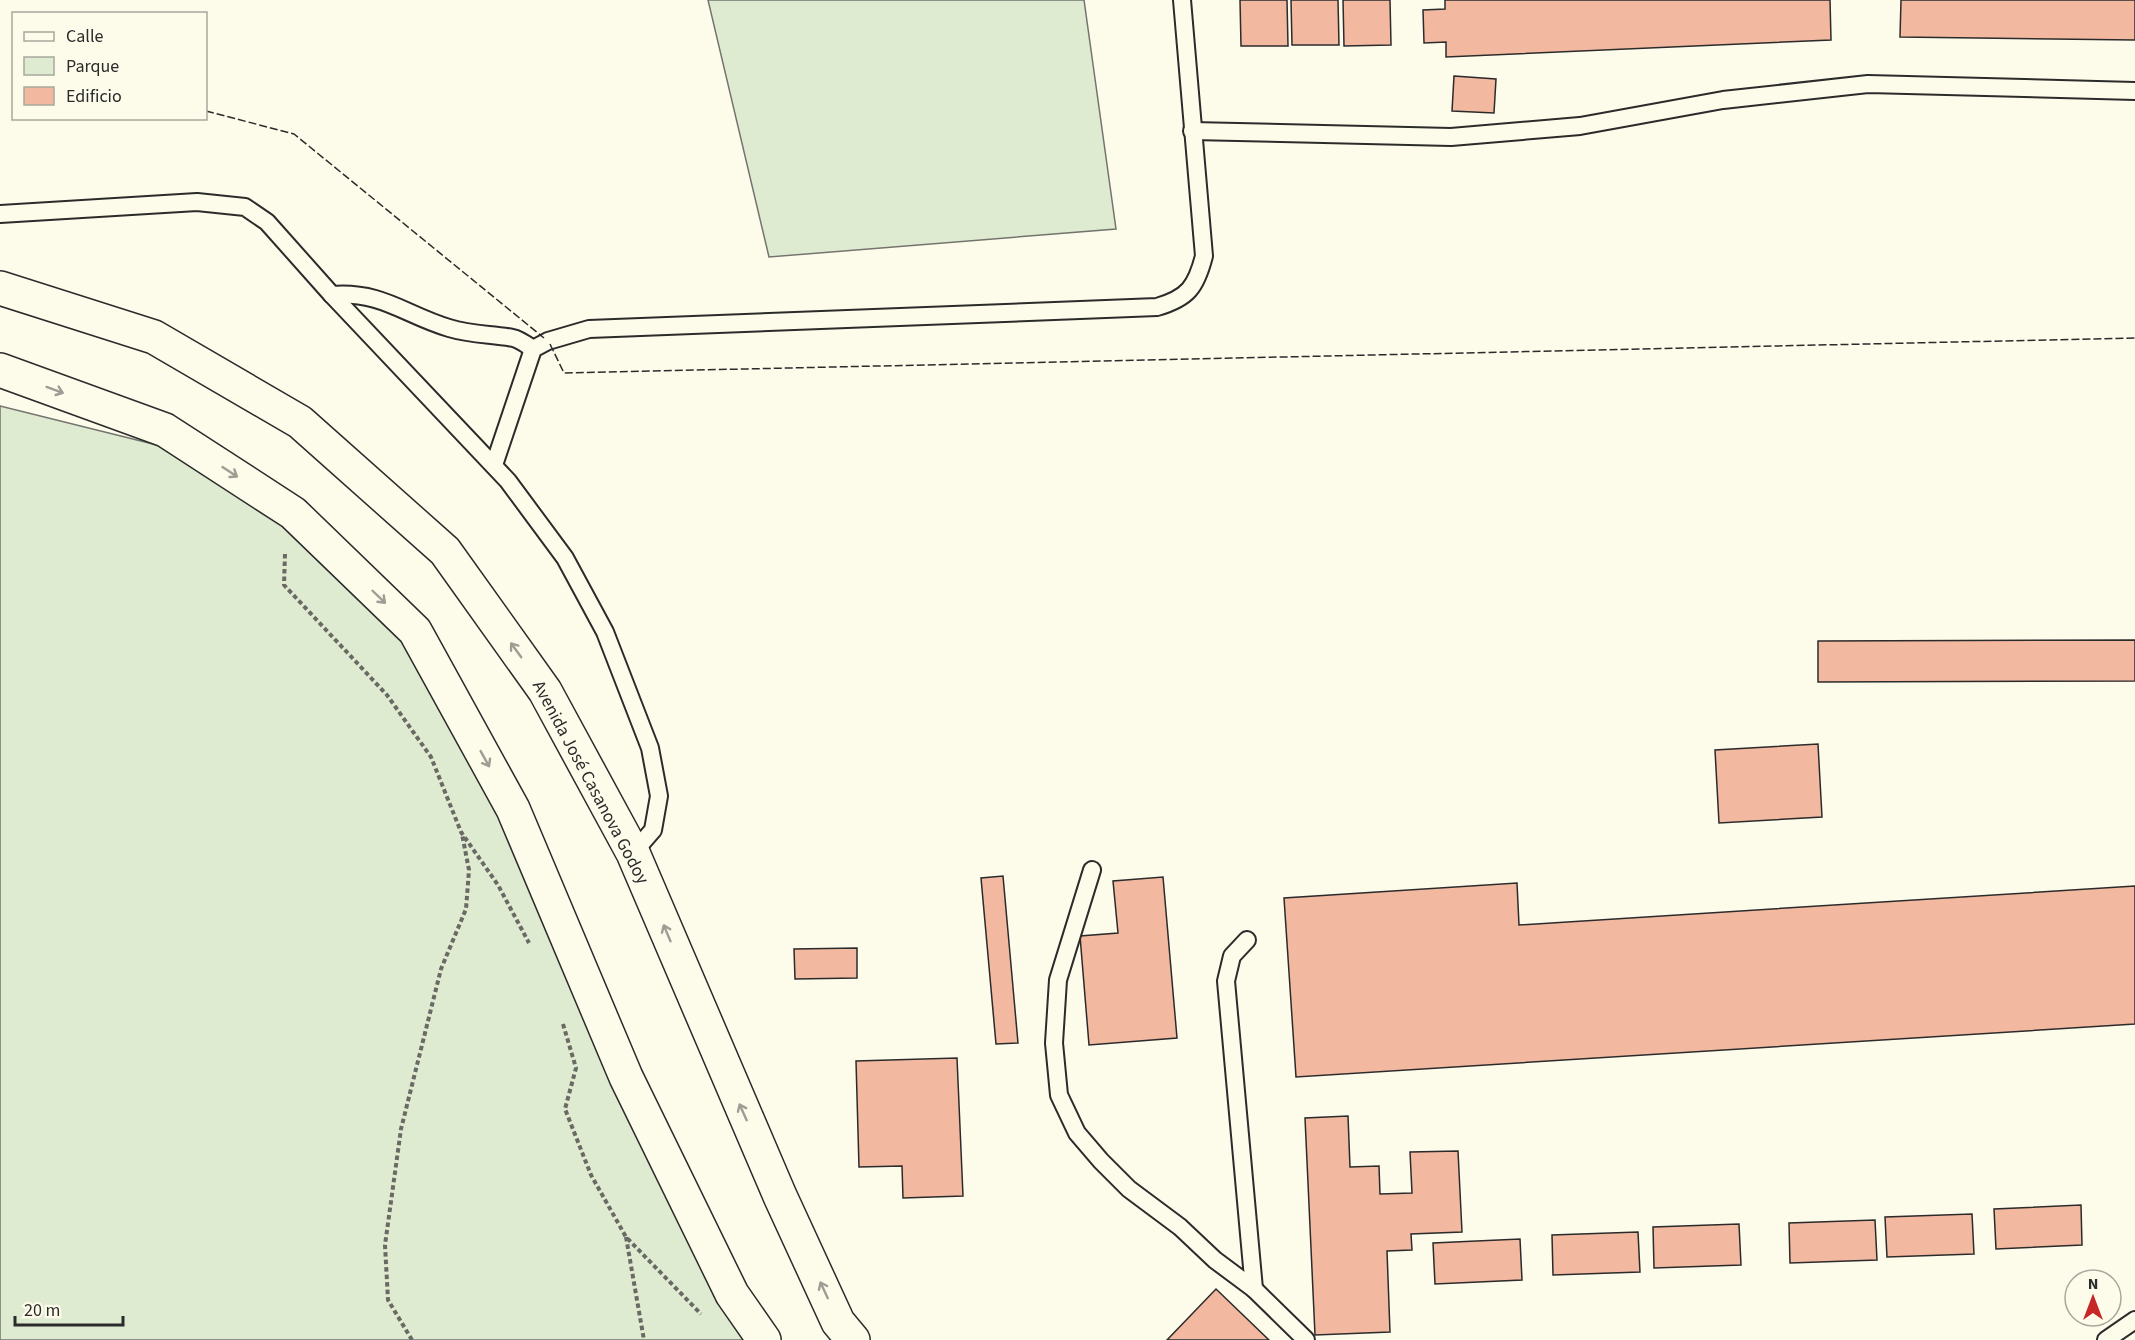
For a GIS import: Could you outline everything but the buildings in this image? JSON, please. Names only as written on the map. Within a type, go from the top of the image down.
[{"type":"street","name":"Avenida José Casanova Godoy","points":[[0,288],[154,337],[300,422],[446,551],[545,691],[633,853],[780,1196],[838,1322],[853,1340]]},
{"type":"street","points":[[0,370],[165,430],[293,513],[415,632],[513,809],[626,1077],[732,1294],[764,1340]]},
{"type":"lane","points":[[494,465],[533,349],[548,341],[589,329],[1146,307],[1172,303],[1185,295],[1198,279],[1204,256],[1182,0]]},
{"type":"lane","points":[[1192,131],[1450,137],[1580,126],[1723,100],[1868,84],[2135,91]]},
{"type":"lane","points":[[0,214],[197,202],[233,204],[250,210],[267,222],[332,295],[494,465],[539,519],[586,595],[617,661],[650,748],[659,796],[653,830],[633,853]]},
{"type":"lane","points":[[332,295],[351,294],[376,297],[448,328],[487,337],[514,338],[533,349]]},
{"type":"lane","points":[[1092,870],[1058,980],[1054,1042],[1059,1095],[1077,1133],[1129,1189],[1180,1227],[1215,1260],[1254,1289],[1306,1340]]},
{"type":"lane","points":[[1247,940],[1232,956],[1226,981],[1254,1289]]},
{"type":"lane","points":[[2106,1340],[2135,1320]]},
{"type":"path","points":[[285,550],[284,585],[387,695],[431,758],[462,832],[498,885],[530,946]]},
{"type":"path","points":[[412,1340],[388,1300],[385,1245],[401,1129],[441,969],[466,909],[469,870],[462,832]]},
{"type":"path","points":[[561,1017],[576,1068],[566,1109],[591,1175],[626,1237],[708,1322]]},
{"type":"path","points":[[626,1237],[644,1340]]},
{"type":"green space","points":[[708,0],[1084,0],[1116,229],[769,257]]},
{"type":"green space","points":[[0,406],[157,445],[293,513],[415,631],[767,1340],[0,1340]]},
{"type":"fence","points":[[207,111],[294,134],[544,338]]},
{"type":"fence","points":[[550,344],[564,373],[2135,338]]}]
